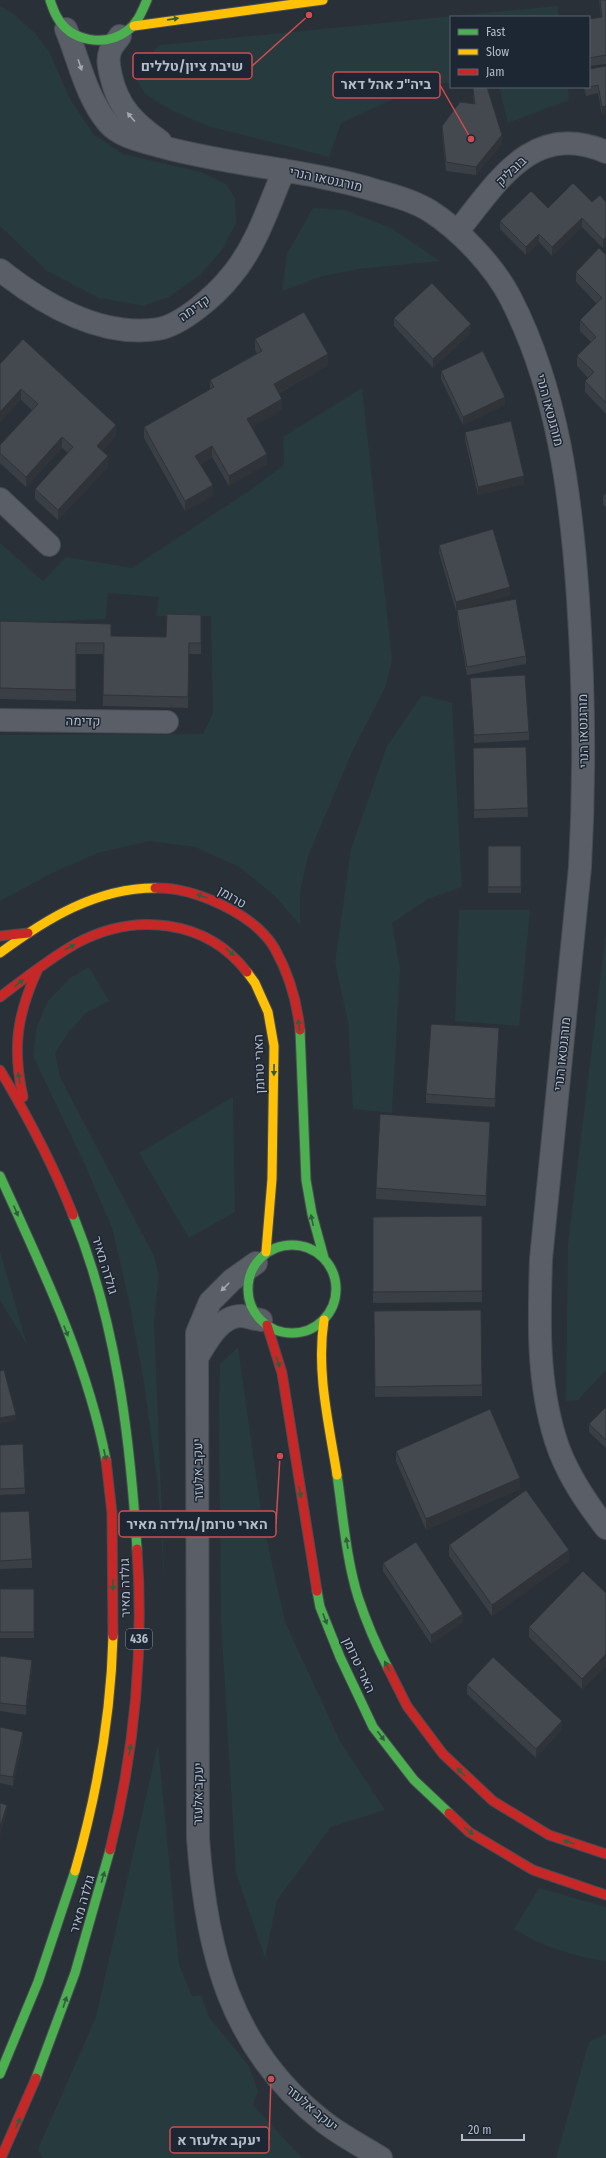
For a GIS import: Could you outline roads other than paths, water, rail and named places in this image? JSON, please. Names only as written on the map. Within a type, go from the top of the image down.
[{"type":"street","points":[[50,0],[52,11],[63,26],[88,88],[99,110],[110,126],[130,137],[186,153]]},
{"type":"street","points":[[147,0],[143,14],[110,50],[108,64],[117,97],[129,116],[142,129],[161,142],[186,153]]},
{"type":"street","points":[[39,3],[63,26],[78,37],[92,41],[107,41],[127,31],[182,18],[323,0]]},
{"type":"street","name":"בובליק","points":[[457,232],[514,164],[530,153],[551,145],[564,143],[586,145],[606,152]]},
{"type":"street","name":"מורגנטאו הנרי","points":[[186,153],[341,180],[404,199],[428,210],[457,232],[496,276],[510,297],[527,335],[543,379],[557,431],[569,503],[581,647],[583,802],[580,867],[541,1259],[539,1317],[545,1398],[556,1442],[574,1482],[606,1528]]},
{"type":"street","name":"קדימה","points":[[0,270],[18,284],[51,304],[86,320],[108,326],[134,330],[159,329],[183,318],[211,297],[232,276],[258,230],[284,170]]},
{"type":"street","points":[[0,499],[50,545]]},
{"type":"street","name":"קדימה","points":[[0,720],[167,722]]},
{"type":"street","name":"טרומן","points":[[28,933],[78,904],[99,896],[126,889],[154,886],[178,888],[203,895],[228,908],[254,926],[274,949],[289,980],[297,1011],[303,1092],[305,1168],[309,1207],[324,1258]]},
{"type":"street","name":"הארי טרומן","points":[[0,997],[59,953],[81,941],[127,926],[153,923],[178,926],[203,934],[222,945],[248,972],[263,1000],[274,1040],[272,1204],[261,1258]]},
{"type":"street","points":[[0,936],[28,933]]},
{"type":"street","points":[[0,953],[28,933]]},
{"type":"street","points":[[28,1116],[18,1077],[16,1038],[22,1004],[38,969]]},
{"type":"street","name":"גולדה מאיר","points":[[0,1070],[28,1116],[75,1214],[92,1264],[116,1361],[124,1412],[133,1497],[139,1579],[139,1641],[132,1744],[108,1862],[57,2028],[1,2158]]},
{"type":"street","name":"גולדה מאיר","points":[[0,1176],[75,1351],[95,1412],[106,1460],[113,1615],[110,1692],[90,1819],[58,1926],[23,2021],[0,2074]]},
{"type":"street","points":[[196,1361],[209,1338],[221,1325],[241,1316],[264,1322],[279,1331],[292,1333],[312,1329],[324,1320],[332,1309],[337,1289],[332,1269],[324,1258],[312,1249],[299,1245],[278,1246],[261,1258],[250,1275],[248,1289],[253,1309],[264,1322]]},
{"type":"street","name":"יעקב אלעזר","points":[[261,1258],[232,1280],[210,1302],[197,1333],[198,1838],[202,1888],[210,1938],[225,1988],[248,2036],[280,2081],[324,2122],[381,2158]]},
{"type":"street","name":"הארי טרומן","points":[[324,1320],[320,1345],[320,1368],[348,1550],[358,1596],[375,1642],[407,1706],[443,1754],[493,1801],[549,1835],[606,1854]]},
{"type":"street","name":"הארי טרומן","points":[[264,1322],[282,1373],[310,1557],[320,1607],[340,1657],[373,1727],[414,1780],[469,1832],[533,1870],[606,1895]]},
{"type":"place","name":"שיבת ציון/טללים","points":[[309,15]]},
{"type":"place","name":"ביה\"כ אהל דאר","points":[[471,139]]},
{"type":"place","name":"הארי טרומן/גולדה מאיר","points":[[280,1456]]},
{"type":"place","name":"יעקב אלעזר א","points":[[271,2079]]}]
